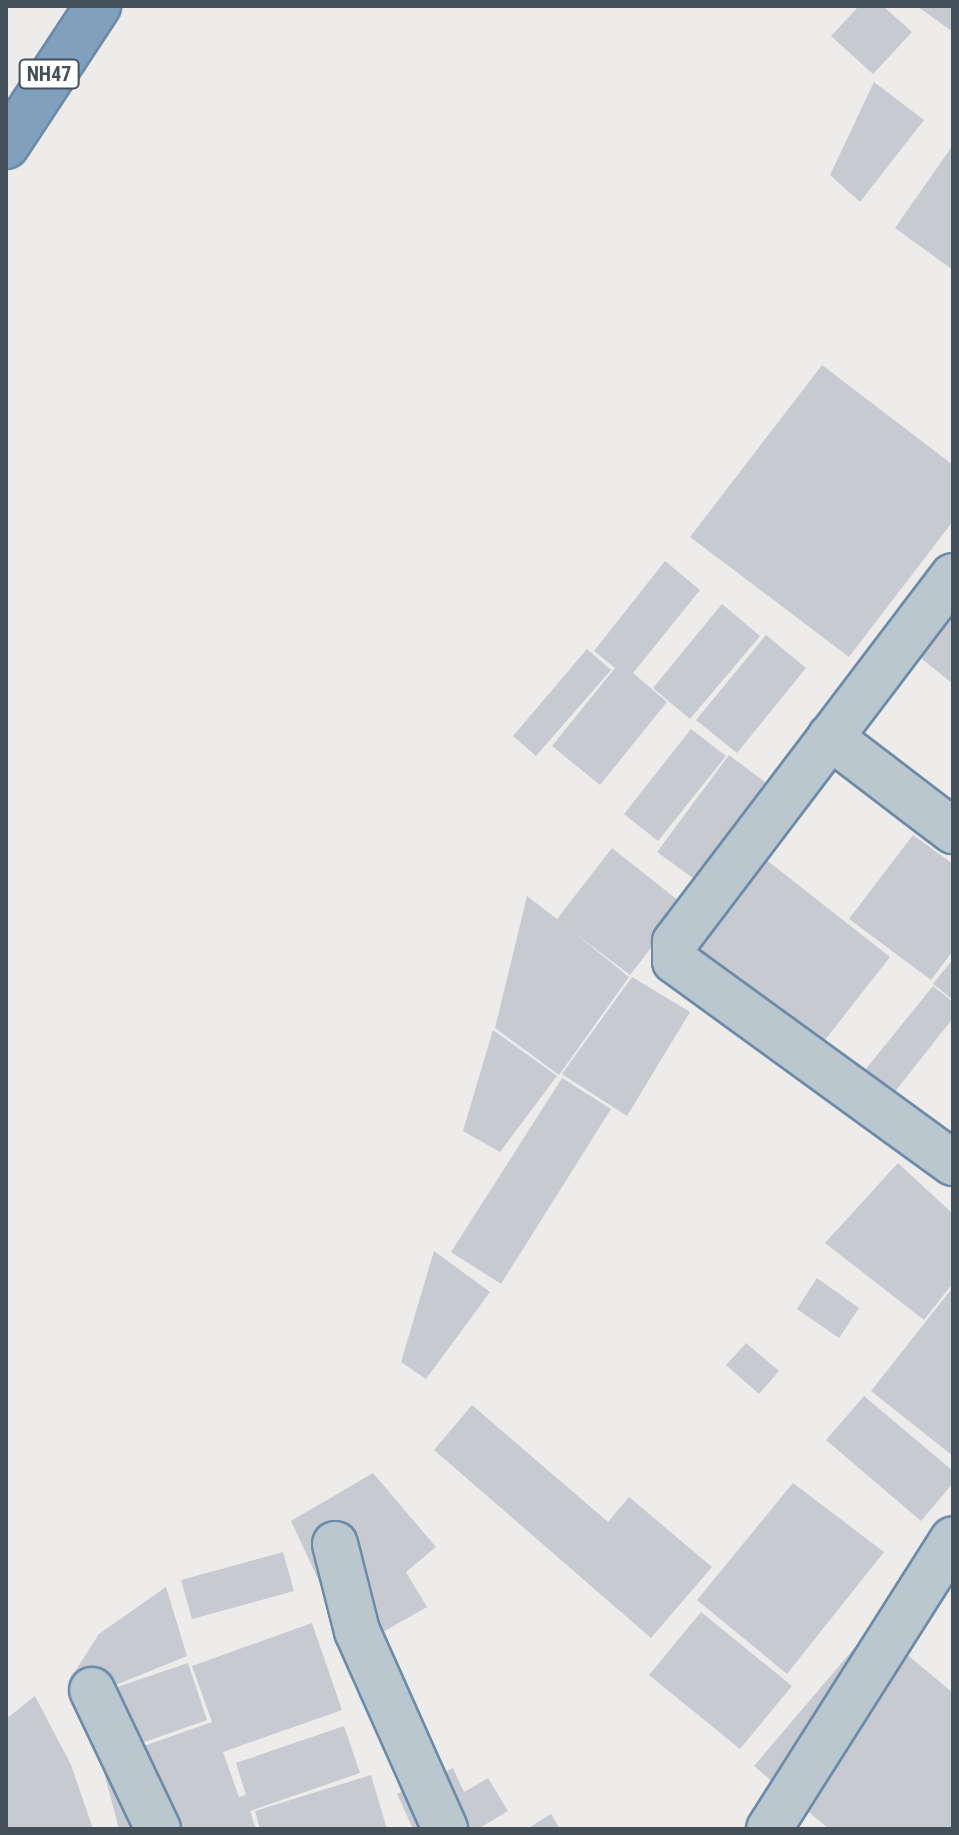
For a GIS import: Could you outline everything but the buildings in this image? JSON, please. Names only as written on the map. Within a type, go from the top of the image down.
[{"type":"highway","name":"NH47","points":[[6,146],[98,6]]},
{"type":"street","points":[[953,576],[675,942],[675,961],[953,1163]]},
{"type":"street","points":[[830,737],[953,831]]},
{"type":"street","points":[[769,1829],[953,1539]]},
{"type":"street","points":[[335,1544],[357,1631],[445,1829]]},
{"type":"street","points":[[92,1690],[158,1829]]}]
